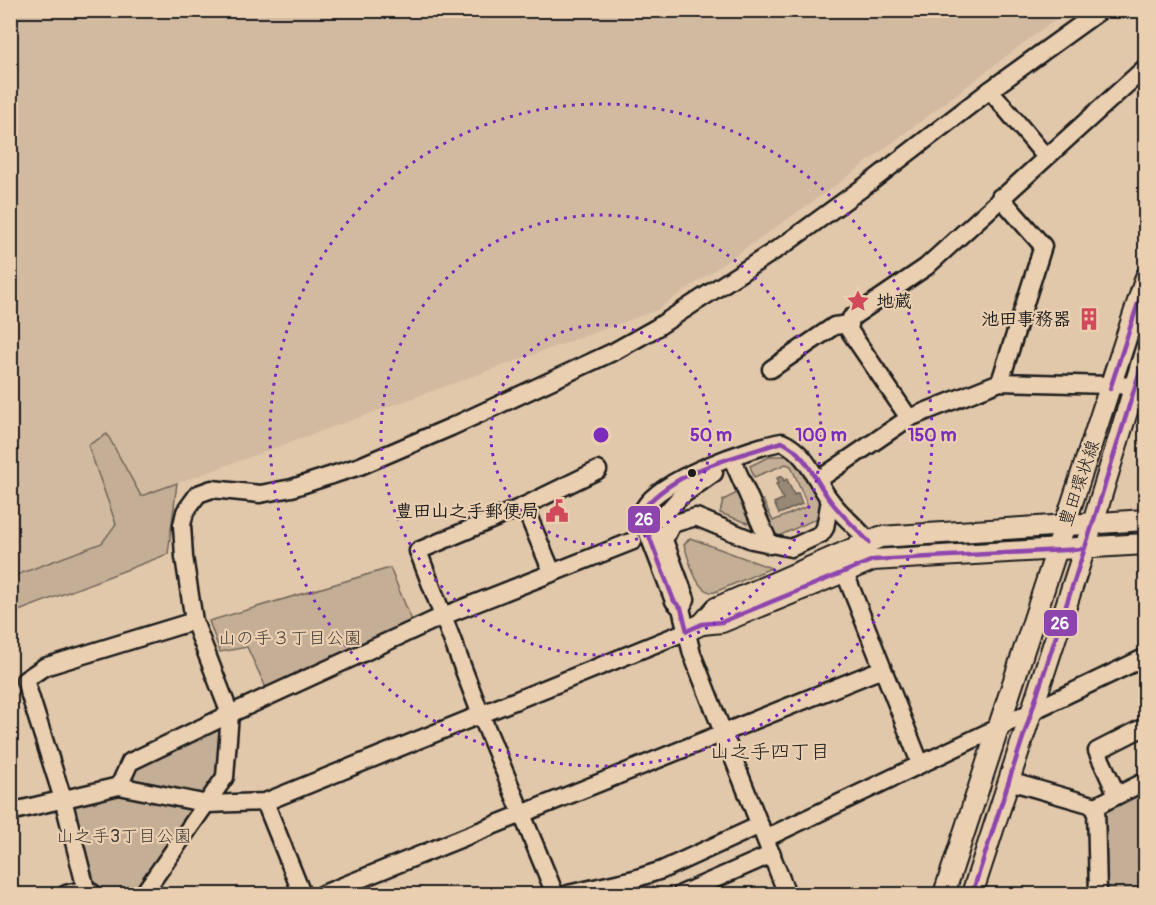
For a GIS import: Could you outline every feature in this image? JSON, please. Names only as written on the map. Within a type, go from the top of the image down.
[{"type":"main road","name":"豊田環状線","points":[[944,894],[969,825],[997,727],[1146,277]]},
{"type":"main road","name":"豊田環状線","points":[[972,894],[1083,549],[1140,386],[1146,349]]},
{"type":"main road","points":[[694,627],[716,608],[880,537],[1146,520]]},
{"type":"main road","points":[[694,627],[719,622],[873,560],[892,557],[928,559],[1146,544]]},
{"type":"street","points":[[143,894],[225,777],[230,714],[194,621],[182,525],[185,512],[198,494],[212,489],[260,495],[292,488],[360,466],[615,351],[656,328],[795,237],[872,182],[990,90],[1101,10]]},
{"type":"street","points":[[909,418],[849,330],[851,318],[926,267],[1000,197],[1146,67]]},
{"type":"street","points":[[990,90],[1046,156]]},
{"type":"street","points":[[1000,197],[1043,246],[1000,382]]},
{"type":"street","points":[[771,369],[834,326],[850,324]]},
{"type":"street","points":[[818,480],[909,418],[1000,382],[1140,386]]},
{"type":"street","points":[[652,543],[655,525],[680,497],[733,461],[769,444],[782,442],[794,448],[830,500],[869,542]]},
{"type":"street","points":[[752,452],[712,464],[648,501],[643,516],[674,601],[694,627],[692,654],[787,894]]},
{"type":"street","points":[[733,461],[770,545]]},
{"type":"street","points":[[555,894],[481,715],[418,552],[524,506],[598,470]]},
{"type":"street","points":[[681,608],[686,599],[664,540],[672,524],[696,517],[770,545],[791,548],[821,534],[825,528],[830,500]]},
{"type":"street","points":[[524,506],[552,572]]},
{"type":"street","points":[[120,786],[130,762],[230,714],[443,616],[633,541]]},
{"type":"street","points":[[845,573],[920,763]]},
{"type":"street","points":[[66,894],[90,892],[25,680],[44,667],[194,621]]},
{"type":"street","points":[[10,812],[120,786],[208,804],[265,802],[694,627]]},
{"type":"street","points":[[568,894],[662,870],[763,831],[920,763],[1146,657]]},
{"type":"street","points":[[323,894],[882,669]]},
{"type":"street","points":[[1117,795],[1097,751],[1146,726]]},
{"type":"street","points":[[1009,781],[1096,806],[1146,781]]},
{"type":"street","points":[[265,802],[302,894]]},
{"type":"street","points":[[1096,806],[1098,894]]},
{"type":"street","points":[[681,894],[772,854]]},
{"type":"shaded area","points":[[11,11],[1066,11],[842,181],[657,310],[142,496],[154,557],[11,602]]},
{"type":"shaded area","points":[[782,476],[784,481],[787,479],[794,495],[798,493],[802,504],[779,514],[774,503],[783,499],[776,484],[779,483],[777,478]]},
{"type":"green space","points":[[107,434],[141,496],[177,483],[168,554],[11,614],[11,577],[102,543],[116,524],[88,445]]},
{"type":"green space","points":[[771,456],[786,456],[800,465],[822,504],[820,517],[779,536],[767,527],[756,503],[763,500],[773,521],[808,506],[791,466],[786,464],[754,477],[750,466]]},
{"type":"green space","points":[[741,491],[756,526],[720,513],[723,500]]},
{"type":"green space","points":[[690,538],[771,568],[715,592],[708,591],[698,582],[691,567],[684,545]]},
{"type":"green space","name":"山の手３丁目公園","points":[[390,568],[412,621],[268,692],[247,647],[220,652],[209,621]]},
{"type":"green space","name":"山之手3丁目公園","points":[[224,724],[219,772],[137,894],[105,894],[93,884],[70,802],[120,791],[135,767]]},
{"type":"green space","points":[[1145,788],[1146,891],[1142,894],[1104,894],[1104,815],[1107,809]]},
{"type":"transit line","name":"26","points":[[1110,389],[1146,279]]},
{"type":"transit line","name":"26","points":[[972,894],[1093,523],[1146,351]]},
{"type":"transit line","name":"26","points":[[687,631],[681,608],[674,601],[644,523],[644,508],[673,483],[690,474],[727,459],[782,442],[798,453],[834,506],[869,542]]},
{"type":"transit line","name":"26","points":[[687,631],[702,624],[722,622],[873,560],[1083,549]]},
{"type":"place","name":"地蔵","points":[[858,301]]},
{"type":"place","name":"池田事務器","points":[[1089,319]]},
{"type":"place","name":"豊田山之手郵便局","points":[[557,511]]},
{"type":"district","name":"山之手四丁目","points":[[770,751]]}]
